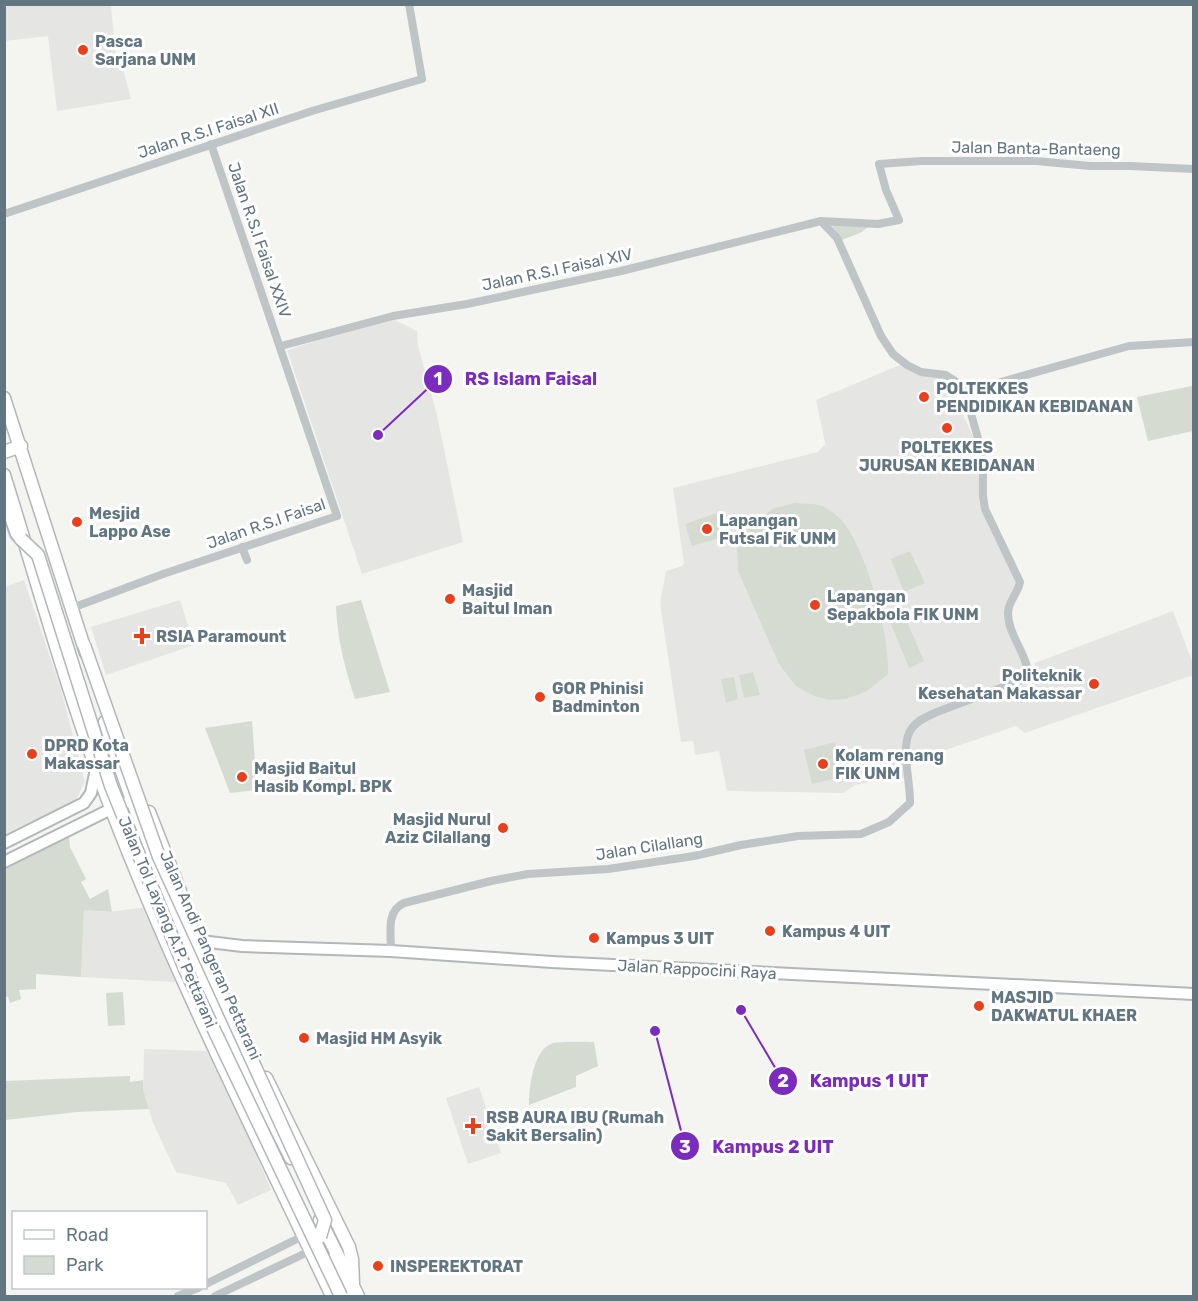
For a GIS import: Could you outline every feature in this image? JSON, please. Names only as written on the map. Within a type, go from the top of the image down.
[{"type":"highway","name":"Jalan Andi Pangeran Pettarani","points":[[4,398],[132,801],[190,946],[353,1294]]},
{"type":"highway","points":[[4,452],[21,446]]},
{"type":"highway","points":[[4,476],[53,642],[111,809],[169,953],[332,1296]]},
{"type":"highway","points":[[4,491],[21,539]]},
{"type":"highway","name":"Jalan Tol Layang A.P. Pettarani","points":[[21,539],[38,555],[111,786],[185,969],[341,1296]]},
{"type":"highway","name":"Jalan Andi Pangeran Pettarani","points":[[74,613],[94,660],[158,835],[201,941],[254,1055],[349,1247],[354,1272],[353,1294]]},
{"type":"highway","points":[[84,645],[159,857],[325,1220],[320,1237],[353,1294]]},
{"type":"highway","points":[[205,1028],[217,1033],[222,1029],[222,1017]]},
{"type":"highway","points":[[220,1059],[220,1051],[225,1045],[232,1045],[238,1051]]},
{"type":"main road","points":[[4,500],[21,539]]},
{"type":"main road","points":[[4,843],[84,803],[91,793],[96,769]]},
{"type":"main road","points":[[4,862],[111,809],[132,801]]},
{"type":"main road","name":"Jalan Rappocini Raya","points":[[201,941],[242,946],[391,951],[552,962],[1194,994]]},
{"type":"street","name":"Jalan R.S.I Faisal XII","points":[[4,214],[211,144],[422,79],[409,4]]},
{"type":"street","name":"Jalan R.S.I Faisal XXIV","points":[[211,144],[281,346]]},
{"type":"street","name":"Jalan Banta-Bantaeng","points":[[899,220],[886,190],[879,164],[921,161],[1036,161],[1090,166],[1130,165],[1194,169]]},
{"type":"street","name":"Jalan R.S.I Faisal XIV","points":[[281,346],[393,316],[467,304],[621,271],[821,221],[878,224],[899,220]]},
{"type":"street","points":[[821,221],[834,234],[881,336],[893,354],[921,372],[946,375],[966,388],[983,387],[1129,346],[1194,342]]},
{"type":"street","name":"Jalan R.S.I Faisal","points":[[74,613],[242,547],[337,516],[281,346]]},
{"type":"street","name":"Jalan Cilallang","points":[[391,951],[392,916],[397,906],[464,887],[528,874],[604,870],[638,865],[782,838],[848,836],[873,831],[898,816],[910,803],[906,746],[908,735],[915,724],[945,709],[1014,684],[1022,680],[1027,672],[1027,666],[1017,645],[1008,616],[1008,609],[1020,582],[985,509],[983,456],[966,388]]},
{"type":"street","points":[[242,547],[247,560]]},
{"type":"street","points":[[207,1284],[303,1236]]},
{"type":"street","points":[[214,1296],[310,1251]]},
{"type":"street","points":[[220,1277],[227,1290]]},
{"type":"street","points":[[178,1296],[194,1289]]},
{"type":"shaded area","name":"Pasca Sarjana UNM","points":[[4,5],[111,5],[116,59],[123,69],[131,99],[57,111],[48,36],[5,41]]},
{"type":"shaded area","points":[[391,318],[417,331],[418,346],[437,415],[463,542],[362,574],[287,350]]},
{"type":"shaded area","points":[[900,365],[906,369],[946,378],[981,454],[982,496],[1020,582],[1007,609],[1025,666],[1024,675],[912,725],[905,778],[892,778],[855,785],[843,793],[727,791],[719,751],[695,755],[693,741],[681,742],[660,603],[666,571],[682,566],[684,563],[673,488],[818,452],[824,445],[826,447],[816,400]]},
{"type":"shaded area","points":[[24,580],[60,686],[85,782],[76,800],[5,834],[5,587]]},
{"type":"shaded area","name":"RSIA Paramount","points":[[180,600],[194,645],[106,675],[91,627]]},
{"type":"shaded area","name":"Politeknik Kesehatan Makassar","points":[[1173,611],[1193,664],[1193,675],[1025,733],[1016,726],[913,761],[909,741],[911,733],[923,721],[1027,681],[1034,673],[1035,663]]},
{"type":"shaded area","points":[[147,907],[175,982],[81,977],[84,910],[109,912]]},
{"type":"shaded area","points":[[144,1049],[207,1051],[244,1125],[271,1190],[238,1205],[226,1183],[176,1172],[153,1123],[143,1089]]},
{"type":"shaded area","name":"RSB AURA IBU (Rumah Sakit Bersalin)","points":[[479,1087],[501,1153],[468,1164],[446,1098]]},
{"type":"green space","points":[[831,224],[868,227],[842,240]]},
{"type":"green space","points":[[1192,386],[1193,431],[1148,441],[1137,397]]},
{"type":"green space","name":"Lapangan Sepakbola FIK UNM","points":[[795,503],[822,506],[843,521],[863,558],[876,598],[888,658],[888,674],[867,691],[846,699],[829,700],[814,696],[796,686],[779,664],[738,571],[737,547],[750,527],[772,509]]},
{"type":"green space","name":"Lapangan Futsal Fik UNM","points":[[722,511],[729,535],[692,546],[685,524]]},
{"type":"green space","points":[[910,551],[925,583],[904,592],[891,559]]},
{"type":"green space","points":[[361,600],[390,692],[355,699],[342,653],[336,606]]},
{"type":"green space","points":[[904,615],[924,661],[909,668],[890,622]]},
{"type":"green space","points":[[753,672],[760,695],[744,698],[739,675]]},
{"type":"green space","points":[[734,677],[738,699],[726,703],[721,679]]},
{"type":"green space","points":[[252,721],[257,790],[230,793],[205,728]]},
{"type":"green space","name":"Kolam renang FIK UNM","points":[[835,742],[842,777],[812,784],[804,750]]},
{"type":"green space","points":[[69,836],[70,847],[86,879],[81,882],[90,899],[108,889],[112,912],[84,910],[81,977],[36,974],[36,989],[19,990],[21,999],[10,1003],[8,997],[4,996],[5,869]]},
{"type":"green space","points":[[123,992],[125,1025],[108,1026],[106,993]]},
{"type":"green space","points":[[559,1042],[594,1042],[598,1066],[576,1076],[576,1087],[529,1105],[533,1071],[545,1048]]},
{"type":"green space","points":[[130,1076],[130,1082],[143,1080],[143,1089],[149,1109],[77,1112],[5,1120],[5,1081]]},
{"type":"place","name":"Pasca Sarjana UNM","points":[[83,50]]},
{"type":"place","name":"POLTEKKES PENDIDIKAN KEBIDANAN","points":[[924,397]]},
{"type":"place","name":"POLTEKKES JURUSAN KEBIDANAN","points":[[947,428]]},
{"type":"place","name":"RS Islam Faisal","points":[[378,435]]},
{"type":"place","name":"Mesjid Lappo Ase","points":[[77,522]]},
{"type":"place","name":"Lapangan Futsal Fik UNM","points":[[707,529]]},
{"type":"place","name":"Masjid Baitul Iman","points":[[450,599]]},
{"type":"place","name":"Lapangan Sepakbola FIK UNM","points":[[815,605]]},
{"type":"place","name":"RSIA Paramount","points":[[142,636]]},
{"type":"place","name":"Politeknik Kesehatan Makassar","points":[[1094,684]]},
{"type":"place","name":"GOR Phinisi Badminton","points":[[540,697]]},
{"type":"place","name":"DPRD Kota Makassar","points":[[32,754]]},
{"type":"place","name":"Kolam renang FIK UNM","points":[[823,764]]},
{"type":"place","name":"Masjid Baitul Hasib Kompl. BPK","points":[[242,777]]},
{"type":"place","name":"Masjid Nurul Aziz Cilallang","points":[[503,828]]},
{"type":"place","name":"Kampus 4 UIT","points":[[770,931]]},
{"type":"place","name":"Kampus 3 UIT","points":[[594,938]]},
{"type":"place","name":"MASJID DAKWATUL KHAER","points":[[979,1006]]},
{"type":"place","name":"Kampus 1 UIT","points":[[741,1010]]},
{"type":"place","name":"Kampus 2 UIT","points":[[655,1031]]},
{"type":"place","name":"Masjid HM Asyik","points":[[304,1038]]},
{"type":"place","name":"RSB AURA IBU (Rumah Sakit Bersalin)","points":[[473,1126]]},
{"type":"place","name":"INSPEREKTORAT","points":[[378,1266]]}]
